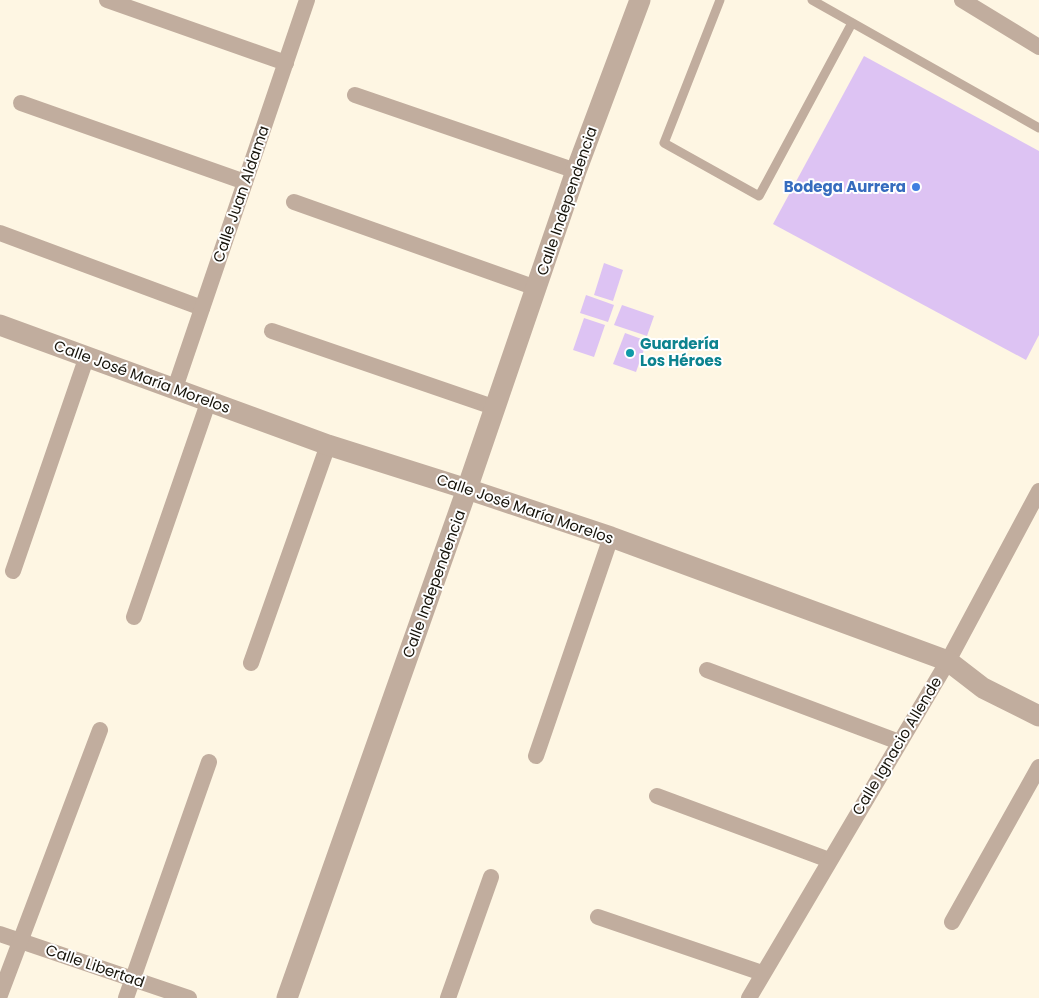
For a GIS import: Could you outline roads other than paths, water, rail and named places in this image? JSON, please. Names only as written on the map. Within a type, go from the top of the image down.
[{"type":"street","points":[[107,0],[286,64]]},
{"type":"street","name":"Calle Juan Aldama","points":[[175,388],[307,0]]},
{"type":"street","name":"Calle Independencia","points":[[287,998],[496,408],[576,171],[640,0]]},
{"type":"street","points":[[962,0],[1039,47]]},
{"type":"street","points":[[354,94],[576,171]]},
{"type":"street","points":[[21,103],[245,182]]},
{"type":"street","points":[[294,202],[536,288]]},
{"type":"street","points":[[0,233],[202,308]]},
{"type":"street","name":"Calle José María Morelos","points":[[0,325],[328,445],[610,537],[948,661],[983,688],[1039,716]]},
{"type":"street","points":[[272,331],[496,408]]},
{"type":"street","points":[[13,571],[86,356]]},
{"type":"street","points":[[134,617],[209,400]]},
{"type":"street","points":[[251,663],[328,445]]},
{"type":"street","name":"Calle Ignacio Allende","points":[[749,998],[948,661],[1039,491]]},
{"type":"street","points":[[536,756],[610,537]]},
{"type":"street","points":[[707,670],[899,742]]},
{"type":"street","points":[[0,996],[100,730]]},
{"type":"street","points":[[126,998],[209,762]]},
{"type":"street","points":[[952,922],[1039,767]]},
{"type":"street","points":[[657,796],[829,860]]},
{"type":"street","points":[[448,998],[491,877]]},
{"type":"street","points":[[598,917],[762,974]]},
{"type":"street","name":"Calle Libertad","points":[[0,934],[189,998]]},
{"type":"lane","points":[[720,0],[664,143],[759,196],[852,23]]},
{"type":"lane","points":[[812,0],[1039,128]]},
{"type":"place","name":"Bodega Aurrera","points":[[916,187]]},
{"type":"place","name":"Guardería Los Héroes","points":[[630,353]]}]
